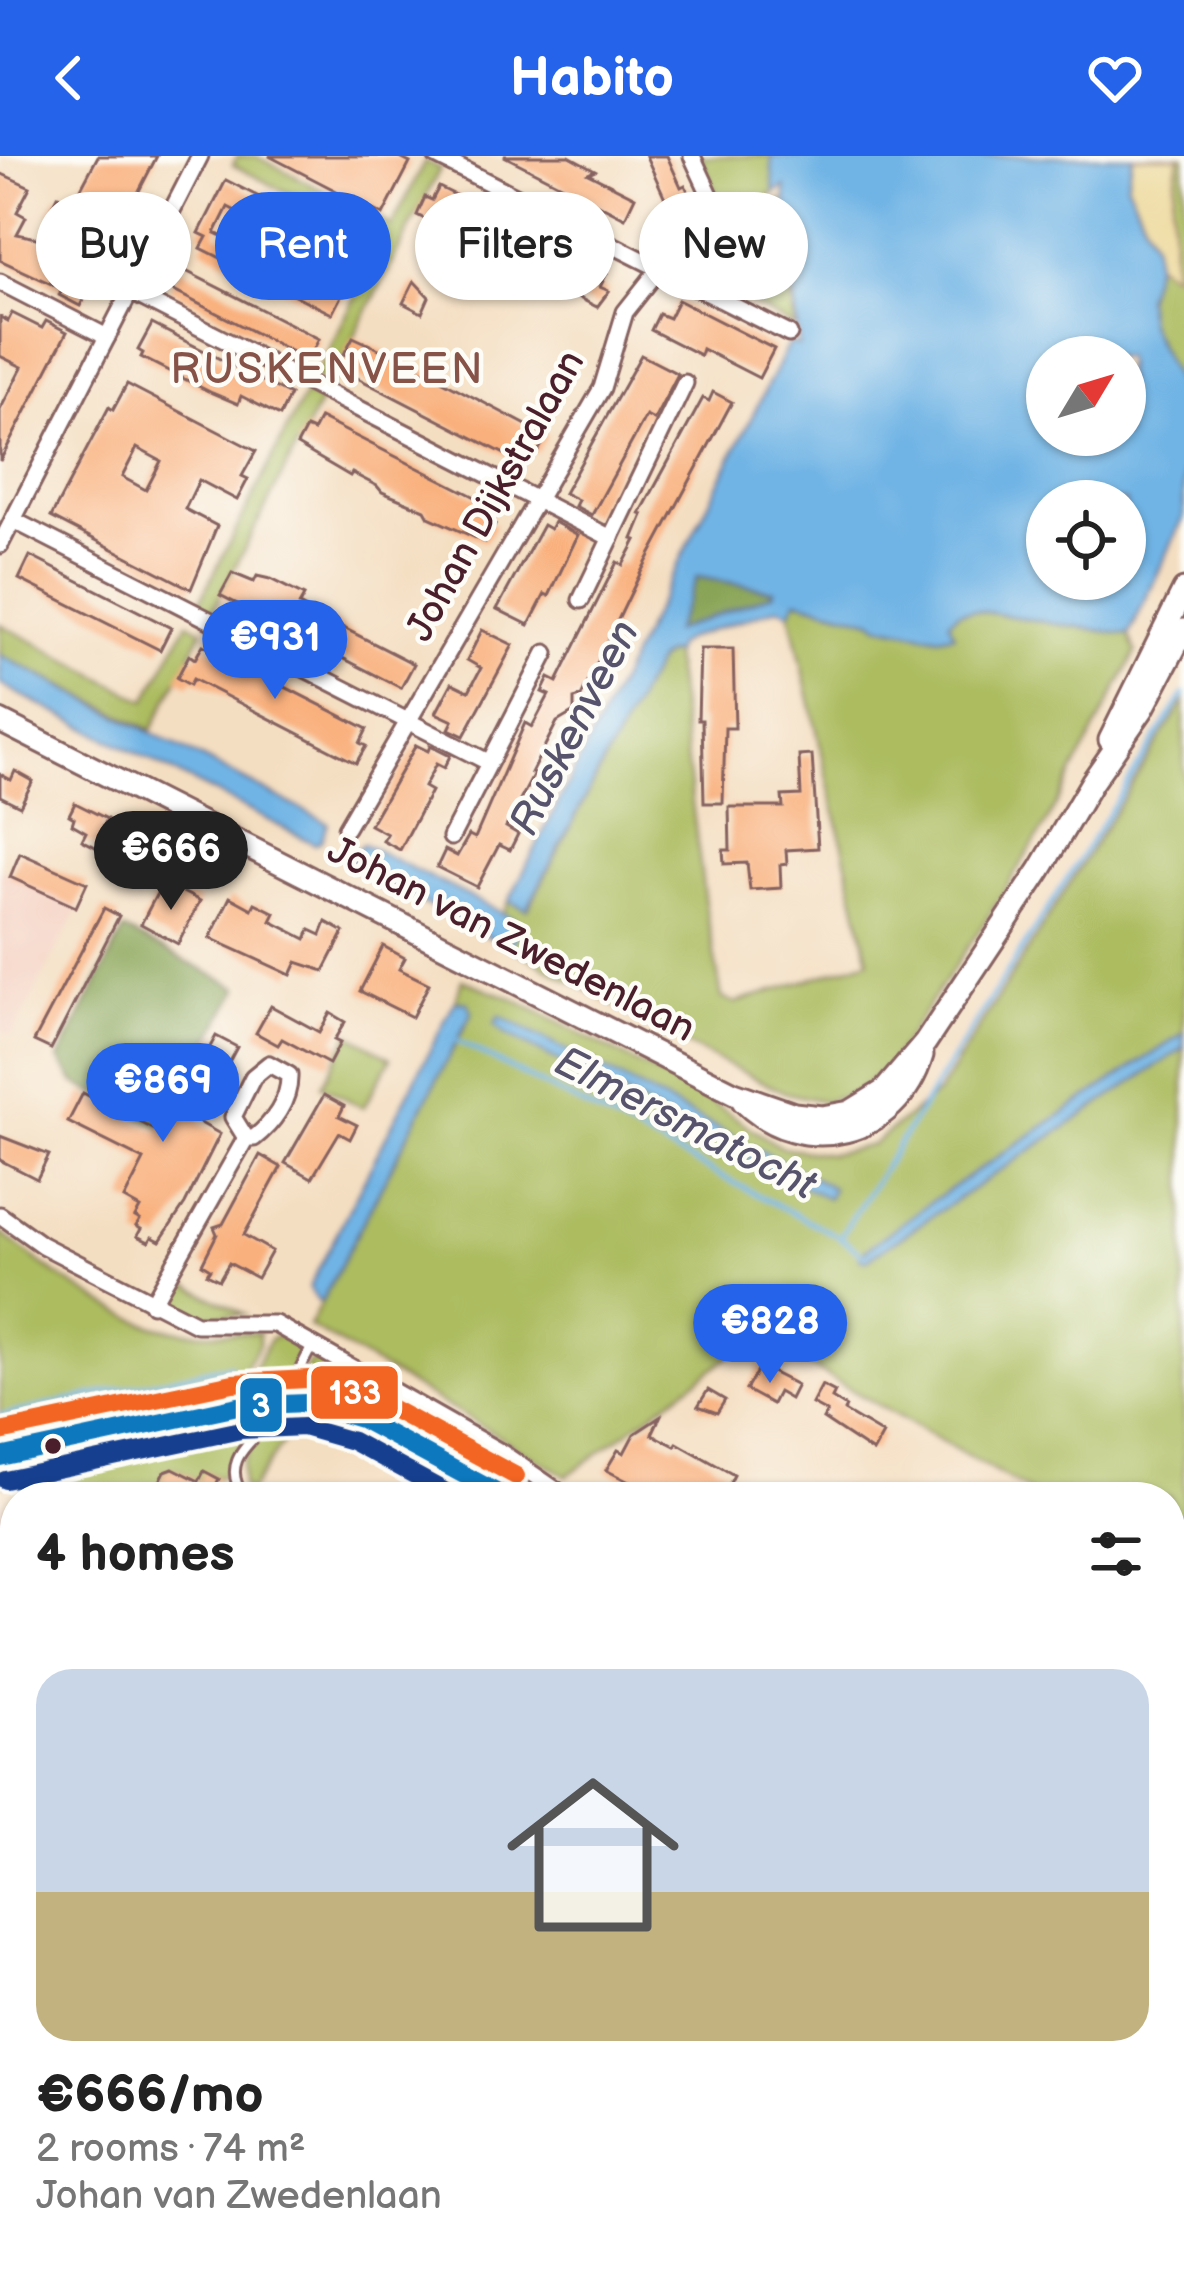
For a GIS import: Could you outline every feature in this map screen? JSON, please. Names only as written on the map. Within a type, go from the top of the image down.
[{"type":"main road","name":"Johan van Zwedenlaan","points":[[1092,782],[1184,590]]},
{"type":"main road","name":"Johan van Zwedenlaan","points":[[0,721],[734,1093],[794,1114],[836,1115],[884,1091],[925,1043],[1142,710],[1184,630]]},
{"type":"street","points":[[182,192],[200,156]]},
{"type":"street","points":[[436,156],[639,259]]},
{"type":"street","name":"Johan Dijkstralaan","points":[[692,156],[709,192]]},
{"type":"street","points":[[0,282],[106,337]]},
{"type":"street","name":"Johan Dijkstralaan","points":[[346,828],[602,388],[625,312],[639,294]]},
{"type":"street","points":[[0,545],[127,300]]},
{"type":"street","points":[[147,300],[611,538]]},
{"type":"street","points":[[721,300],[789,334]]},
{"type":"street","points":[[581,600],[685,383]]},
{"type":"street","points":[[13,520],[488,762]]},
{"type":"street","points":[[452,837],[546,652]]},
{"type":"street","points":[[269,1064],[289,1076],[290,1086],[272,1124],[254,1138],[246,1138],[233,1117],[253,1077],[269,1064]]},
{"type":"street","points":[[152,1304],[246,1138]]},
{"type":"street","points":[[0,1215],[42,1245],[196,1324],[275,1324],[502,1453],[544,1482]]},
{"type":"lane","points":[[237,1482],[239,1457],[249,1439],[272,1419],[313,1345]]},
{"type":"lane","points":[[0,1457],[238,1406],[283,1401],[325,1406],[361,1419],[477,1482]]},
{"type":"shaded area","points":[[0,868],[80,907],[12,1035],[0,1030]]},
{"type":"green space","points":[[237,156],[256,156],[326,192],[286,192],[233,165]]},
{"type":"green space","points":[[700,156],[771,156],[774,192],[716,192]]},
{"type":"green space","points":[[1179,156],[1184,156],[1184,399],[1148,323],[1145,298],[1155,263],[1173,273],[1172,201]]},
{"type":"green space","points":[[425,161],[440,169],[428,192],[415,192],[415,218],[391,265],[391,225]]},
{"type":"green space","points":[[354,300],[373,300],[330,384],[315,377]]},
{"type":"green space","points":[[743,300],[792,300],[795,328]]},
{"type":"green space","points":[[305,394],[320,402],[212,612],[198,605]]},
{"type":"green space","points":[[697,577],[774,590],[774,594],[674,631]]},
{"type":"green space","points":[[797,600],[879,625],[939,636],[953,633],[948,621],[959,612],[972,610],[1129,635],[1136,652],[1045,826],[887,1067],[855,1093],[823,1101],[786,1093],[690,1047],[506,945],[503,913],[509,901],[528,909],[657,661],[673,654],[722,998],[736,1003],[869,960],[790,612]]},
{"type":"green space","points":[[188,622],[203,630],[152,730],[0,655],[0,624],[146,701]]},
{"type":"green space","points":[[1184,701],[1184,1033],[929,1203],[861,1259],[1184,1048],[1184,1482],[1013,1482],[757,1336],[567,1476],[309,1326],[472,1012],[455,1001],[462,980],[511,998],[715,1104],[780,1147],[830,1154],[872,1145],[938,1093]]},
{"type":"green space","points":[[124,930],[239,988],[160,1127],[75,1083],[59,1059]]},
{"type":"green space","points":[[350,1034],[391,1058],[363,1108],[322,1085]]},
{"type":"green space","points":[[0,1232],[69,1283],[145,1323],[172,1330],[259,1333],[259,1345],[239,1376],[0,1428]]},
{"type":"green space","points":[[176,1279],[244,1314],[204,1316],[168,1303]]},
{"type":"green space","points":[[277,1335],[293,1341],[300,1350],[284,1390],[243,1393],[62,1435],[60,1428],[244,1386],[270,1339]]},
{"type":"green space","points":[[318,1359],[386,1394],[389,1403],[381,1419],[348,1403],[294,1391],[309,1363]]},
{"type":"green space","points":[[408,1406],[434,1422],[427,1445],[391,1424],[398,1410]]},
{"type":"green space","points":[[273,1411],[243,1440],[219,1478],[206,1472],[199,1481],[174,1468],[165,1471],[160,1482],[59,1482],[69,1466],[67,1452],[199,1420]]},
{"type":"green space","points":[[284,1412],[303,1414],[256,1482],[242,1482],[250,1445]]},
{"type":"green space","points":[[449,1433],[536,1482],[493,1482],[436,1450]]},
{"type":"green space","points":[[9,1464],[11,1471],[34,1466],[36,1472],[59,1467],[49,1482],[27,1478],[0,1482],[0,1467]]},
{"type":"green space","points":[[438,1471],[459,1482],[432,1482]]},
{"type":"sand","points":[[1133,156],[1179,156],[1172,201],[1173,274],[1155,263],[1154,241],[1127,184]]},
{"type":"water","points":[[771,156],[1133,156],[1127,184],[1154,242],[1155,263],[1145,298],[1148,323],[1184,399],[1184,517],[1146,599],[1146,480],[1026,480],[1026,600],[1145,600],[1129,635],[972,610],[959,612],[949,621],[954,634],[939,637],[797,600],[790,612],[779,607],[686,639],[673,654],[657,661],[527,909],[509,901],[789,343],[799,346],[795,300],[808,300],[808,192],[785,192],[785,187],[774,192]],"holes":[[[697,577],[774,590],[774,593],[674,631]]]},
{"type":"water","points":[[0,655],[328,823],[321,841],[315,844],[0,684]]},
{"type":"water","points":[[363,844],[516,920],[515,939],[505,945],[352,866],[352,853]]},
{"type":"water","points":[[455,1001],[467,1002],[472,1012],[318,1301],[309,1288]]},
{"type":"water","points":[[499,1016],[816,1179],[832,1188],[828,1198],[505,1034],[495,1024]]},
{"type":"water","points":[[1184,1033],[1184,1048],[861,1259],[860,1254],[929,1203]]},
{"type":"building","points":[[98,156],[157,156],[138,192],[79,192]]},
{"type":"building","points":[[269,156],[396,156],[410,163],[391,200],[391,192],[339,192]]},
{"type":"building","points":[[504,156],[569,156],[595,170],[588,173],[635,197],[625,218],[615,213],[615,192],[574,192]]},
{"type":"building","points":[[646,156],[667,156],[681,187],[685,185],[688,192],[662,192]]},
{"type":"building","points":[[0,173],[30,187],[17,212],[26,217],[17,234],[36,238],[36,277],[0,260]]},
{"type":"building","points":[[226,180],[249,192],[220,192]]},
{"type":"building","points":[[215,202],[215,255],[201,248],[207,237],[199,233]]},
{"type":"building","points":[[191,274],[215,286],[215,300],[243,300],[319,339],[308,360],[191,300]]},
{"type":"building","points":[[414,281],[415,300],[428,300],[422,313],[403,303]]},
{"type":"building","points":[[304,300],[339,300],[332,314]]},
{"type":"building","points":[[678,300],[774,349],[759,378],[651,330],[659,314],[669,318]]},
{"type":"building","points":[[12,313],[42,328],[46,321],[67,332],[0,461],[0,410],[22,367],[0,356],[0,317],[8,321]]},
{"type":"building","points":[[152,324],[290,395],[280,416],[241,396],[238,404],[212,393],[141,357],[138,350]]},
{"type":"building","points":[[353,337],[547,436],[537,453],[530,449],[522,463],[344,371],[351,357],[344,354]]},
{"type":"building","points":[[641,355],[678,374],[654,420],[646,416],[592,515],[564,493]]},
{"type":"building","points":[[127,384],[256,451],[242,476],[248,479],[237,500],[199,480],[185,509],[217,526],[191,589],[51,517],[109,407],[113,410]],"holes":[[[137,448],[161,461],[146,490],[122,477]]]},
{"type":"building","points":[[713,392],[732,402],[581,697],[574,699],[574,712],[557,722],[531,773],[506,827],[518,834],[510,850],[499,845],[477,887],[437,867],[445,850],[457,856],[469,835],[475,838],[525,723],[532,727],[549,695],[542,692],[549,678],[557,682],[617,562],[623,565],[636,540],[640,514],[703,398],[709,401]]},
{"type":"building","points":[[320,418],[495,507],[487,521],[495,525],[485,542],[297,445],[306,428],[313,431]]},
{"type":"building","points":[[554,522],[578,535],[549,596],[545,594],[529,625],[497,609],[543,525],[550,529]]},
{"type":"building","points":[[30,556],[171,628],[160,650],[19,579]]},
{"type":"building","points":[[232,573],[254,582],[257,576],[270,579],[304,596],[299,605],[414,664],[401,688],[220,595]]},
{"type":"building","points":[[482,630],[513,645],[464,736],[449,729],[453,721],[436,713],[452,683],[469,691],[481,668],[467,660]]},
{"type":"building","points":[[203,645],[367,729],[360,743],[366,746],[356,763],[193,679],[190,685],[177,678],[189,655],[195,659]]},
{"type":"building","points":[[700,649],[733,649],[735,728],[725,728],[723,803],[704,803],[702,720],[698,720]]},
{"type":"building","points":[[416,745],[450,756],[444,768],[436,764],[424,787],[431,791],[400,850],[383,841],[387,834],[370,825]]},
{"type":"building","points":[[812,755],[818,848],[786,850],[787,864],[780,865],[781,888],[750,890],[747,863],[724,864],[723,850],[730,850],[729,807],[783,807],[782,796],[801,795],[799,756]]},
{"type":"building","points":[[15,771],[33,781],[20,806],[0,796],[0,774],[11,780]]},
{"type":"building","points":[[75,803],[107,819],[101,831],[124,842],[129,833],[153,845],[146,860],[122,849],[117,858],[82,840],[86,832],[72,824],[74,818],[69,815]]},
{"type":"building","points":[[20,853],[87,883],[76,907],[10,877]]},
{"type":"building","points":[[163,882],[200,901],[178,944],[141,924]]},
{"type":"building","points":[[230,897],[252,909],[255,903],[275,913],[271,921],[306,939],[310,930],[321,935],[326,922],[344,932],[324,971],[297,962],[291,975],[210,938]]},
{"type":"building","points":[[104,908],[119,916],[51,1049],[34,1041]]},
{"type":"building","points":[[383,946],[405,958],[399,969],[429,984],[412,1017],[360,991]]},
{"type":"building","points":[[271,1006],[319,1032],[330,1013],[345,1022],[334,1040],[340,1043],[329,1064],[282,1039],[278,1045],[256,1033]]},
{"type":"building","points":[[216,1036],[237,1047],[197,1121],[220,1134],[185,1204],[160,1241],[152,1237],[149,1242],[137,1236],[141,1229],[135,1217],[140,1208],[124,1199],[144,1160],[68,1122],[83,1093],[157,1131],[176,1109]]},
{"type":"building","points":[[324,1095],[344,1106],[339,1116],[357,1125],[350,1139],[339,1133],[312,1178],[285,1163]]},
{"type":"building","points":[[0,1136],[49,1155],[37,1179],[0,1160]]},
{"type":"building","points":[[260,1155],[281,1167],[244,1235],[272,1251],[257,1278],[229,1263],[219,1280],[207,1274],[210,1269],[202,1264],[217,1234],[214,1227],[223,1224]]},
{"type":"building","points":[[760,1366],[797,1385],[790,1399],[778,1392],[772,1404],[746,1390]]},
{"type":"building","points":[[822,1385],[835,1392],[832,1398],[846,1407],[844,1411],[883,1434],[873,1452],[823,1419],[827,1412],[812,1404]]},
{"type":"building","points":[[708,1390],[725,1400],[717,1413],[698,1406]]},
{"type":"building","points":[[660,1417],[652,1434],[734,1475],[730,1482],[629,1482],[606,1470],[618,1450],[624,1453],[634,1434]]},
{"type":"building","points":[[173,1468],[199,1481],[204,1471],[219,1479],[218,1482],[160,1482],[165,1471]]},
{"type":"waterway","name":"Elmersmatocht","points":[[453,1039],[840,1237],[1184,694]]},
{"type":"waterway","points":[[840,1237],[864,1255]]},
{"type":"waterway","name":"Elmersmatocht","points":[[0,1416],[230,1365]]},
{"type":"transit line","name":"133","points":[[0,1432],[233,1383],[308,1379],[370,1397],[516,1476]]},
{"type":"transit line","name":"3","points":[[0,1457],[238,1406],[306,1403],[361,1419],[477,1482]]},
{"type":"transit line","points":[[5,1480],[241,1430],[303,1427],[352,1441],[427,1482]]},
{"type":"district","name":"RUSKENVEEN","points":[[328,370]]},
{"type":"water label","name":"Ruskenveen","points":[[575,728]]}]
